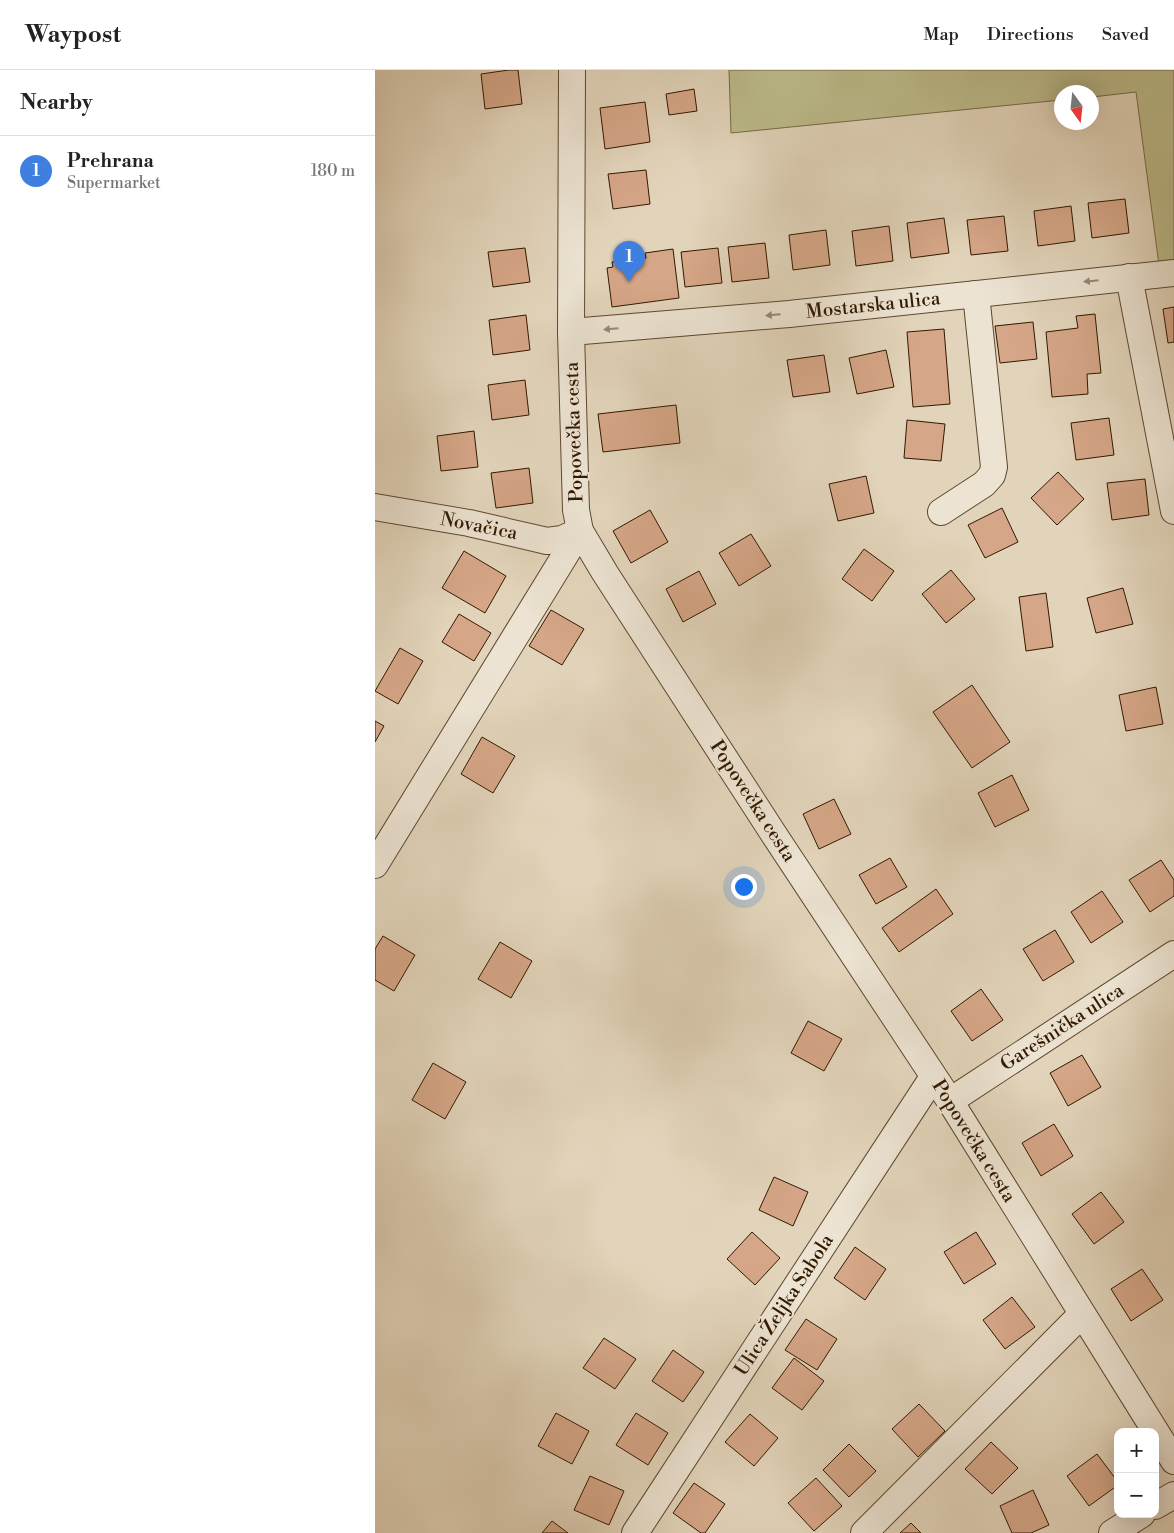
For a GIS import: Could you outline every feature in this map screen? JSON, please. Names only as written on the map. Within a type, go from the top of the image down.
[{"type":"street","name":"Popovečka cesta","points":[[572,70],[571,332],[576,510],[580,530],[605,573],[950,1101],[1174,1460]]},
{"type":"street","name":"Mostarska ulica","points":[[571,332],[789,314],[1174,273]]},
{"type":"street","points":[[1129,277],[1174,511]]},
{"type":"street","points":[[941,512],[984,484],[992,475],[994,467],[977,294]]},
{"type":"street","name":"Novačica","points":[[375,507],[469,523],[547,541],[562,539],[580,530]]},
{"type":"street","points":[[375,866],[580,530]]},
{"type":"street","name":"Garešnička ulica","points":[[950,1101],[1174,954]]},
{"type":"street","name":"Ulica Željka Sabola","points":[[635,1533],[933,1077]]},
{"type":"street","points":[[864,1533],[1082,1314]]},
{"type":"street","points":[[1159,1504],[1174,1495]]},
{"type":"street","points":[[1112,1533],[1136,1518]]},
{"type":"shaded area","points":[[729,70],[1174,70],[1174,263],[1159,265],[1136,92],[1099,96],[1099,85],[1054,85],[1054,101],[731,133]]},
{"type":"building","points":[[518,70],[522,104],[485,109],[481,74]]},
{"type":"building","points":[[694,89],[697,111],[669,115],[666,94]]},
{"type":"building","points":[[645,102],[650,142],[605,149],[600,108]]},
{"type":"building","points":[[646,170],[650,204],[613,209],[608,174]]},
{"type":"building","points":[[1125,199],[1129,233],[1092,238],[1088,203]]},
{"type":"building","points":[[1071,206],[1075,241],[1038,246],[1034,211]]},
{"type":"building","points":[[1004,216],[1008,251],[971,255],[967,220]]},
{"type":"building","points":[[944,218],[949,253],[911,258],[907,223]]},
{"type":"building","points":[[889,226],[893,261],[856,266],[852,231]]},
{"type":"building","points":[[826,230],[830,265],[793,270],[789,235]]},
{"type":"building","points":[[765,243],[769,278],[732,282],[728,247]]},
{"type":"building","points":[[525,248],[530,282],[493,287],[488,252]]},
{"type":"building","points":[[718,248],[722,283],[685,287],[681,252]]},
{"type":"building","points":[[673,249],[679,298],[612,307],[607,268],[613,267],[612,262],[646,258],[645,253]]},
{"type":"building","points":[[1174,307],[1174,342],[1168,343],[1163,309]]},
{"type":"building","points":[[1095,314],[1101,373],[1087,374],[1088,394],[1052,397],[1046,332],[1078,328],[1076,316]]},
{"type":"building","points":[[526,315],[530,350],[493,355],[489,320]]},
{"type":"building","points":[[1033,322],[1037,359],[1000,363],[995,326]]},
{"type":"building","points":[[944,329],[950,404],[913,407],[907,332]]},
{"type":"building","points":[[886,350],[894,387],[857,394],[849,358]]},
{"type":"building","points":[[824,355],[830,392],[793,397],[787,360]]},
{"type":"building","points":[[525,380],[529,415],[492,420],[488,385]]},
{"type":"building","points":[[676,405],[680,443],[603,452],[598,414]]},
{"type":"building","points":[[1109,418],[1114,455],[1076,460],[1071,423]]},
{"type":"building","points":[[907,420],[945,424],[941,461],[904,458]]},
{"type":"building","points":[[474,431],[478,467],[441,471],[437,436]]},
{"type":"building","points":[[529,468],[533,503],[496,508],[491,473]]},
{"type":"building","points":[[1058,472],[1084,499],[1057,525],[1031,498]]},
{"type":"building","points":[[866,476],[874,513],[838,521],[829,484]]},
{"type":"building","points":[[1145,479],[1149,515],[1112,520],[1107,483]]},
{"type":"building","points":[[1002,508],[1018,542],[985,558],[968,525]]},
{"type":"building","points":[[650,510],[668,542],[631,563],[613,531]]},
{"type":"building","points":[[751,534],[771,566],[739,586],[719,553]]},
{"type":"building","points":[[864,549],[894,571],[872,601],[842,579]]},
{"type":"building","points":[[464,551],[506,576],[485,613],[442,588]]},
{"type":"building","points":[[951,570],[975,599],[946,623],[922,594]]},
{"type":"building","points":[[699,571],[716,604],[683,622],[666,589]]},
{"type":"building","points":[[1123,588],[1133,624],[1096,633],[1087,598]]},
{"type":"building","points":[[1046,593],[1053,647],[1026,651],[1019,597]]},
{"type":"building","points":[[551,610],[584,629],[562,665],[529,646]]},
{"type":"building","points":[[459,614],[491,633],[474,661],[442,642]]},
{"type":"building","points":[[400,648],[423,661],[398,704],[375,691]]},
{"type":"building","points":[[972,685],[1010,742],[972,768],[933,712]]},
{"type":"building","points":[[1156,687],[1163,724],[1126,731],[1119,695]]},
{"type":"building","points":[[375,721],[384,726],[375,742]]},
{"type":"building","points":[[482,737],[515,756],[493,793],[461,774]]},
{"type":"building","points":[[1012,775],[1029,810],[995,827],[978,793]]},
{"type":"building","points":[[834,799],[851,834],[819,849],[803,814]]},
{"type":"building","points":[[890,858],[907,887],[876,904],[859,875]]},
{"type":"building","points":[[1161,860],[1174,880],[1174,896],[1150,912],[1129,880]]},
{"type":"building","points":[[936,889],[953,914],[899,952],[882,928]]},
{"type":"building","points":[[1102,891],[1123,922],[1091,943],[1071,912]]},
{"type":"building","points":[[1055,930],[1074,962],[1043,981],[1023,949]]},
{"type":"building","points":[[383,936],[415,955],[394,991],[375,980],[375,949]]},
{"type":"building","points":[[500,942],[532,961],[511,998],[478,979]]},
{"type":"building","points":[[981,989],[1003,1020],[972,1041],[951,1011]]},
{"type":"building","points":[[808,1021],[842,1039],[824,1071],[791,1053]]},
{"type":"building","points":[[1082,1055],[1101,1087],[1068,1106],[1050,1073]]},
{"type":"building","points":[[433,1063],[466,1082],[445,1119],[412,1100]]},
{"type":"building","points":[[1054,1124],[1073,1156],[1041,1176],[1022,1143]]},
{"type":"building","points":[[774,1177],[808,1192],[793,1226],[759,1210]]},
{"type":"building","points":[[1101,1192],[1124,1222],[1094,1244],[1072,1214]]},
{"type":"building","points":[[752,1232],[780,1258],[755,1285],[727,1259]]},
{"type":"building","points":[[976,1232],[996,1264],[964,1284],[944,1252]]},
{"type":"building","points":[[855,1247],[886,1269],[865,1300],[834,1278]]},
{"type":"building","points":[[1142,1269],[1163,1300],[1131,1321],[1111,1289]]},
{"type":"building","points":[[1012,1297],[1035,1327],[1005,1349],[983,1320]]},
{"type":"building","points":[[806,1319],[837,1339],[817,1370],[785,1350]]},
{"type":"building","points":[[604,1338],[636,1359],[615,1389],[583,1368]]},
{"type":"building","points":[[673,1350],[704,1372],[683,1402],[652,1381]]},
{"type":"building","points":[[794,1358],[824,1381],[802,1410],[772,1388]]},
{"type":"building","points":[[919,1404],[945,1431],[918,1457],[892,1429]]},
{"type":"building","points":[[556,1413],[589,1431],[572,1464],[538,1446]]},
{"type":"building","points":[[636,1413],[668,1433],[648,1465],[616,1445]]},
{"type":"building","points":[[750,1414],[778,1438],[754,1466],[725,1442]]},
{"type":"building","points":[[991,1442],[1018,1468],[992,1494],[965,1469]]},
{"type":"building","points":[[849,1444],[876,1471],[849,1497],[823,1470]]},
{"type":"building","points":[[1097,1454],[1114,1477],[1114,1488],[1089,1506],[1067,1476]]},
{"type":"building","points":[[590,1476],[624,1491],[609,1525],[574,1510]]},
{"type":"building","points":[[816,1478],[842,1506],[814,1531],[788,1503]]},
{"type":"building","points":[[694,1483],[725,1504],[705,1533],[701,1533],[673,1513]]},
{"type":"building","points":[[1033,1490],[1049,1525],[1031,1533],[1012,1533],[1000,1506]]},
{"type":"building","points":[[552,1521],[568,1533],[542,1533]]},
{"type":"building","points":[[911,1523],[921,1533],[900,1533]]},
{"type":"place","name":"Prehrana","points":[[629,282]]}]
